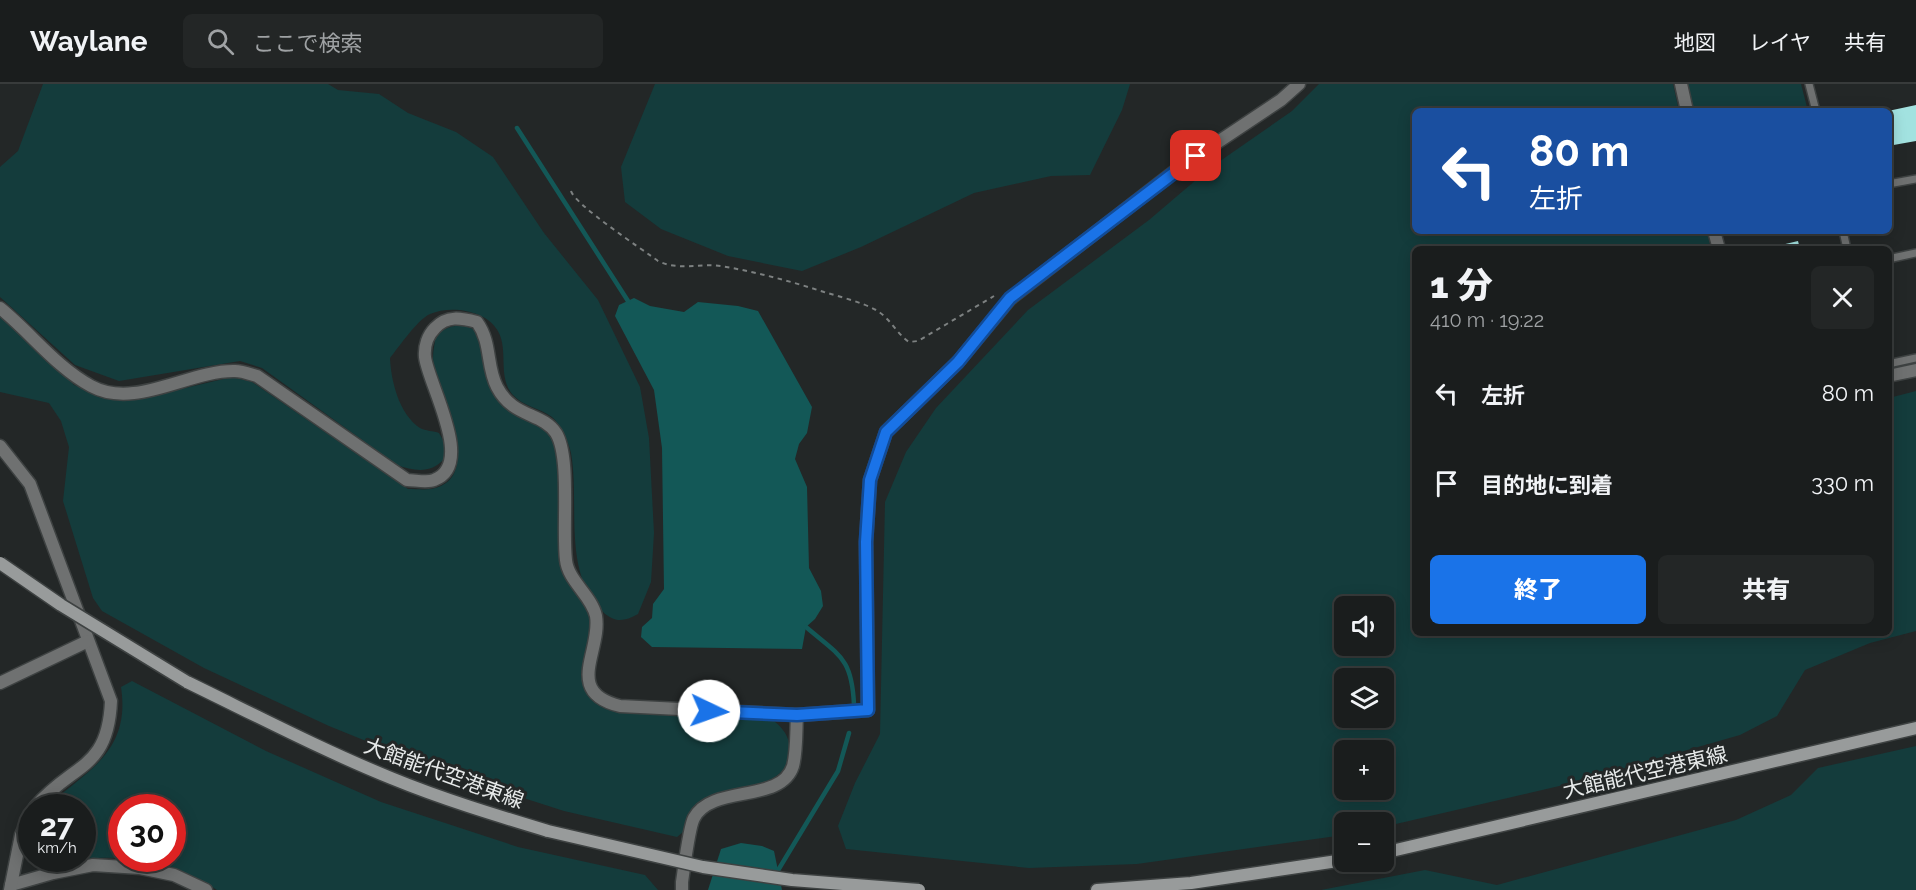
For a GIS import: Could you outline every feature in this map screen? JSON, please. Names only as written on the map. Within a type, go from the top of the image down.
[{"type":"main road","name":"大館能代空港東線","points":[[0,563],[61,604],[187,682],[306,741],[392,778],[468,806],[548,831],[703,867],[792,880],[919,890]]},
{"type":"main road","name":"大館能代空港東線","points":[[1394,850],[1916,728]]},
{"type":"main road","points":[[1097,890],[1191,883],[1334,862]]},
{"type":"street","points":[[0,308],[24,327],[69,372],[93,387],[113,392],[134,393],[222,371],[238,370],[257,376],[407,480],[423,481],[435,480],[448,468],[451,451],[450,435],[425,356],[429,334],[442,320],[458,317],[477,322],[486,334],[495,384],[507,404],[545,423],[556,434],[562,454],[566,563],[596,613],[597,627],[587,674],[594,691],[605,703],[620,706],[797,715],[868,710],[866,542],[870,480],[886,432],[958,362],[1010,298],[1179,168],[1281,100],[1299,84]]},
{"type":"street","points":[[1681,84],[1686,108]]},
{"type":"street","points":[[1892,375],[1916,370]]},
{"type":"street","points":[[0,446],[30,484],[111,701],[110,720],[103,744],[92,760],[46,794]]},
{"type":"street","points":[[0,683],[88,641]]},
{"type":"street","points":[[682,890],[694,818],[706,806],[730,795],[755,793],[784,780],[793,767],[797,715]]},
{"type":"street","points":[[11,888],[18,851]]},
{"type":"street","points":[[11,888],[53,873],[93,865],[140,868],[174,874],[206,890]]},
{"type":"lane","points":[[1809,84],[1815,108]]},
{"type":"lane","points":[[1892,183],[1916,179]]},
{"type":"lane","points":[[1892,258],[1916,253]]},
{"type":"lane","points":[[1892,363],[1916,358]]},
{"type":"path","points":[[571,191],[572,196],[584,207],[658,261],[669,266],[717,266],[774,276],[842,297],[876,310],[893,323],[901,337],[909,342],[918,341],[990,297],[1001,293],[1010,298]]},
{"type":"shaded area","points":[[43,84],[328,84],[338,90],[379,94],[408,113],[456,132],[493,157],[544,233],[598,300],[640,387],[649,438],[654,533],[651,582],[638,614],[624,620],[611,618],[602,611],[590,595],[577,557],[573,473],[568,444],[552,417],[512,394],[505,380],[502,340],[499,333],[487,319],[478,315],[458,310],[430,314],[414,328],[390,358],[394,387],[407,414],[420,428],[439,433],[444,442],[444,459],[434,467],[422,470],[397,465],[262,368],[240,361],[119,381],[75,365],[0,297],[0,167],[18,151]]},
{"type":"shaded area","points":[[655,84],[1130,84],[1122,110],[1090,175],[1051,176],[974,193],[861,247],[802,271],[728,256],[661,229],[625,202],[621,167]]},
{"type":"shaded area","points":[[1319,84],[1673,84],[1678,108],[1412,108],[1412,234],[1708,234],[1710,246],[1412,246],[1412,636],[1892,636],[1892,397],[1916,391],[1916,631],[1870,643],[1805,670],[1777,716],[1740,735],[1572,783],[1394,824],[1394,812],[1334,812],[1334,836],[1137,864],[1029,868],[846,849],[838,826],[855,783],[880,734],[885,502],[906,452],[936,408],[1028,310],[1149,220],[1210,168],[1292,111]]},
{"type":"shaded area","points":[[1687,84],[1801,84],[1807,108],[1692,108]]},
{"type":"shaded area","points":[[634,298],[650,306],[684,312],[698,302],[738,306],[758,311],[812,407],[807,433],[799,444],[795,459],[807,487],[809,568],[821,591],[823,606],[815,619],[806,627],[802,649],[652,647],[641,637],[642,627],[652,618],[653,604],[664,589],[662,448],[654,390],[615,316],[619,305]]},
{"type":"shaded area","points":[[0,316],[33,341],[74,385],[114,399],[151,396],[232,377],[252,382],[408,489],[431,489],[448,482],[456,468],[457,451],[454,431],[433,358],[436,335],[456,326],[478,331],[491,389],[511,413],[545,429],[554,442],[558,463],[561,566],[589,614],[592,628],[581,676],[589,696],[604,708],[774,721],[788,739],[789,752],[786,766],[770,780],[702,802],[692,811],[683,832],[677,837],[564,811],[445,773],[329,726],[204,668],[102,611],[93,598],[63,501],[69,447],[61,421],[49,403],[0,392]]},
{"type":"shaded area","points":[[132,681],[266,751],[381,802],[518,847],[645,875],[658,890],[217,890],[182,872],[186,872],[186,794],[108,794],[108,858],[96,858],[96,794],[61,794],[96,765],[106,753],[115,740],[122,707],[121,687]]},
{"type":"shaded area","points":[[1916,746],[1916,890],[1321,890],[1425,870],[1497,885],[1736,820],[1791,795],[1818,768]]},
{"type":"shaded area","points":[[741,843],[762,846],[774,851],[782,890],[708,890],[721,849]]},
{"type":"building","points":[[1916,105],[1916,141],[1892,145],[1892,110]]},
{"type":"building","points":[[1798,241],[1799,246],[1777,246]]},
{"type":"waterway","points":[[517,128],[628,301]]},
{"type":"waterway","points":[[806,627],[836,652],[847,667],[853,689],[854,705]]},
{"type":"waterway","points":[[777,872],[838,771],[849,733]]},
{"type":"route","points":[[709,711],[797,715],[868,710],[866,542],[870,480],[886,432],[958,362],[1010,298],[1196,156]]}]
